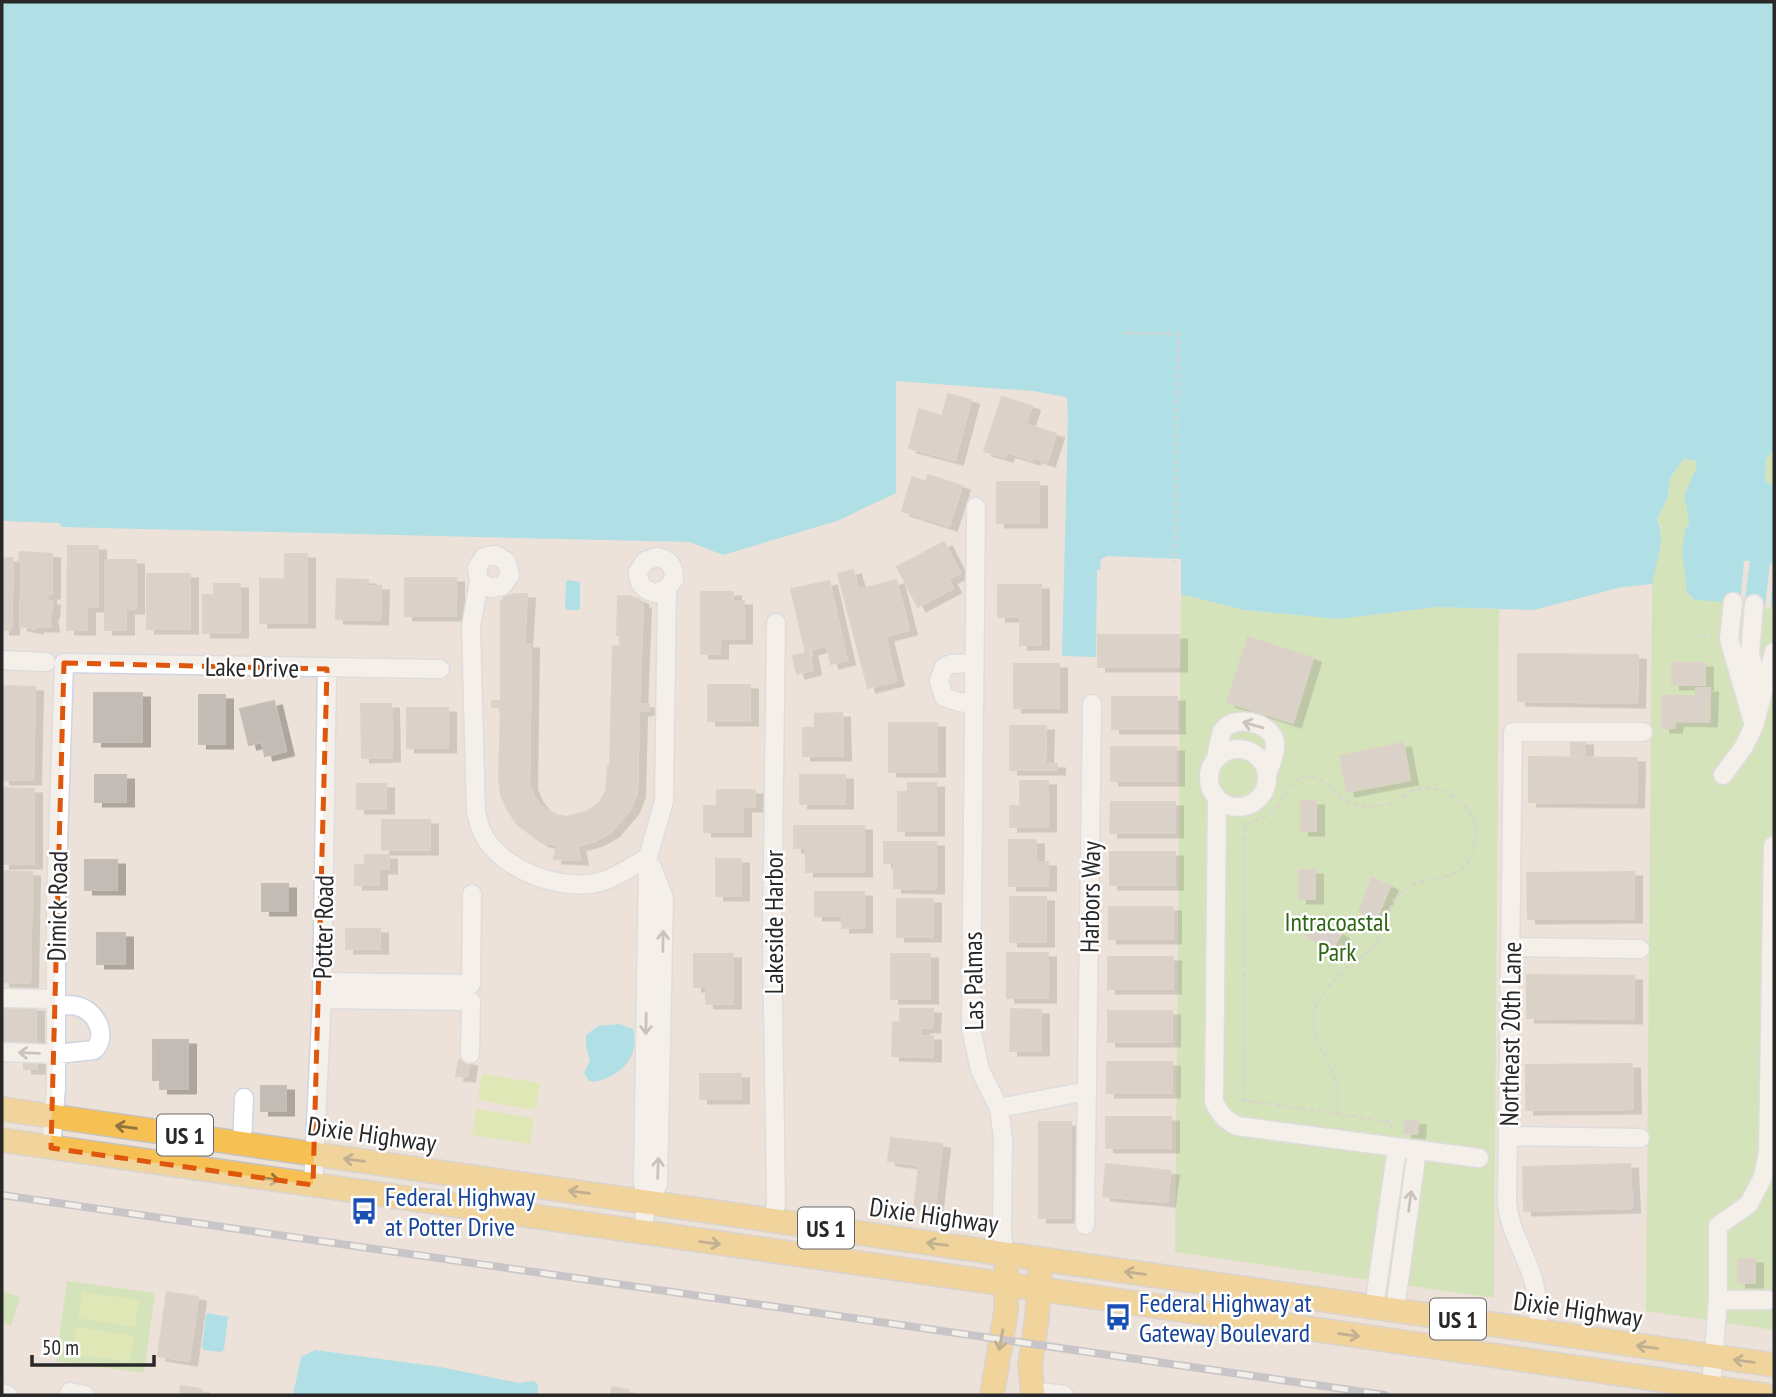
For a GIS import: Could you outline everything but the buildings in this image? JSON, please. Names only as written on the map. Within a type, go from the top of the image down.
[{"type":"main road","name":"Dixie Highway","points":[[2,1109],[1774,1365]]},
{"type":"main road","name":"US 1","points":[[2,1140],[1764,1395]]},
{"type":"main road","points":[[992,1395],[1006,1311],[1004,1253]]},
{"type":"main road","points":[[1032,1393],[1030,1366],[1040,1289],[1040,1259]]},
{"type":"street","name":"Las Palmas","points":[[976,506],[971,1028],[980,1070],[999,1108],[1003,1139],[1004,1253]]},
{"type":"street","points":[[479,581],[471,626],[476,812],[483,834],[501,857],[537,878],[559,882],[599,882],[648,857]]},
{"type":"street","points":[[642,1233],[647,1202],[658,1184],[664,898],[648,857],[664,801],[667,589]]},
{"type":"street","points":[[1733,602],[1730,639],[1754,726]]},
{"type":"street","points":[[1754,604],[1750,653],[1760,698]]},
{"type":"street","name":"Lakeside Harbor","points":[[774,1220],[776,1201],[772,938],[776,623]]},
{"type":"street","points":[[1723,775],[1754,726],[1774,652]]},
{"type":"street","name":"Lake Drive","points":[[2,660],[327,669],[440,669]]},
{"type":"street","name":"Dimick Road","points":[[51,1148],[57,1054],[55,663]]},
{"type":"street","points":[[974,704],[944,697],[939,681],[944,667],[975,663]]},
{"type":"street","name":"Potter Road","points":[[313,1185],[322,990],[327,669]]},
{"type":"street","name":"Harbors Way","points":[[1085,1225],[1092,704]]},
{"type":"street","points":[[1217,799],[1230,807],[1238,808],[1254,803],[1265,790],[1275,739],[1266,728],[1245,721],[1231,722],[1223,731],[1216,759],[1211,766],[1209,782],[1217,799],[1214,1102],[1219,1112],[1227,1121],[1237,1126],[1393,1141],[1417,1150],[1479,1158]]},
{"type":"street","name":"Northeast 20th Lane","points":[[1538,1331],[1539,1305],[1532,1275],[1508,1218],[1513,732],[1643,732]]},
{"type":"street","points":[[1216,759],[1230,750],[1247,750],[1261,759],[1267,774]]},
{"type":"street","points":[[1711,1388],[1718,1300],[1718,1226],[1749,1204],[1763,1177],[1768,1152],[1773,846]]},
{"type":"street","points":[[470,1054],[472,894]]},
{"type":"street","points":[[1511,947],[1640,949]]},
{"type":"street","points":[[322,990],[471,992]]},
{"type":"street","points":[[2,998],[57,1002],[82,1007],[89,1012],[100,1029],[100,1042],[89,1052],[2,1052]]},
{"type":"street","points":[[999,1108],[1087,1091]]},
{"type":"street","points":[[242,1143],[244,1098]]},
{"type":"street","points":[[1510,1136],[1640,1138]]},
{"type":"street","points":[[1384,1309],[1383,1236],[1393,1141]]},
{"type":"street","points":[[1384,1309],[1405,1239],[1417,1150]]},
{"type":"street","points":[[1383,1236],[1405,1239]]},
{"type":"street","points":[[1718,1300],[1768,1300]]},
{"type":"street","points":[[69,1395],[70,1392],[85,1395]]},
{"type":"street","points":[[2,1393],[8,1395]]},
{"type":"street","points":[[1032,1393],[1064,1395]]},
{"type":"path","points":[[1125,333],[1180,334],[1174,563]]},
{"type":"path","points":[[1338,1115],[1336,1078],[1316,1039],[1316,1004],[1322,992],[1374,947],[1380,938],[1391,905],[1405,888],[1445,878],[1468,861],[1473,850],[1475,825],[1469,811],[1454,794],[1426,788],[1416,789],[1393,803],[1362,806],[1342,800],[1318,776],[1311,776],[1296,780],[1272,814],[1245,825],[1242,1100],[1338,1115],[1391,1122],[1393,1141]]},
{"type":"highlighted area","points":[[64,663],[327,669],[313,1185],[51,1148]]},
{"type":"green space","points":[[1774,448],[1774,1330],[1646,1311],[1652,584],[1661,526],[1657,520],[1667,499],[1671,476],[1684,459]]},
{"type":"green space","name":"Intracoastal Park","points":[[1181,594],[1244,610],[1338,619],[1438,607],[1499,609],[1494,1298],[1175,1252]]},
{"type":"green space","points":[[482,1074],[540,1083],[535,1110],[478,1100]]},
{"type":"green space","points":[[476,1109],[534,1118],[530,1144],[472,1135]]},
{"type":"green space","points":[[67,1281],[155,1293],[144,1373],[56,1361]]},
{"type":"green space","points":[[2,1291],[20,1297],[11,1326],[2,1323]]},
{"type":"green space","points":[[82,1292],[139,1300],[135,1327],[78,1318]]},
{"type":"green space","points":[[76,1327],[134,1336],[130,1362],[73,1354]]},
{"type":"water","points":[[2,2],[1774,2],[1774,449],[1766,459],[1765,481],[1774,486],[1774,605],[1695,600],[1687,592],[1682,552],[1689,519],[1684,496],[1697,466],[1696,461],[1684,459],[1671,476],[1667,499],[1657,520],[1661,543],[1652,584],[1622,587],[1534,610],[1438,607],[1338,619],[1244,610],[1181,594],[1181,559],[1108,556],[1101,559],[1100,570],[1097,570],[1096,657],[1062,656],[1067,397],[1033,391],[896,381],[896,493],[837,521],[723,555],[690,542],[62,527],[59,523],[2,521]]},
{"type":"water","points":[[568,580],[580,582],[578,610],[565,608]]},
{"type":"water","points":[[619,1024],[633,1029],[631,1057],[624,1067],[613,1075],[589,1081],[584,1073],[590,1060],[586,1035],[598,1026]]},
{"type":"water","points":[[209,1313],[228,1317],[222,1352],[204,1350],[202,1347],[206,1315]]},
{"type":"water","points":[[315,1350],[440,1367],[519,1383],[534,1381],[538,1385],[538,1395],[293,1395],[301,1357]]},
{"type":"pier","points":[[1744,561],[1750,561],[1744,607],[1740,606]]},
{"type":"pier","points":[[1770,563],[1774,564],[1774,569],[1770,609],[1765,608]]},
{"type":"railway","points":[[2,1195],[1385,1395]]},
{"type":"place","name":"Federal Highway at Potter Drive","points":[[364,1211]]},
{"type":"place","name":"Federal Highway at Gateway Boulevard","points":[[1118,1317]]}]
